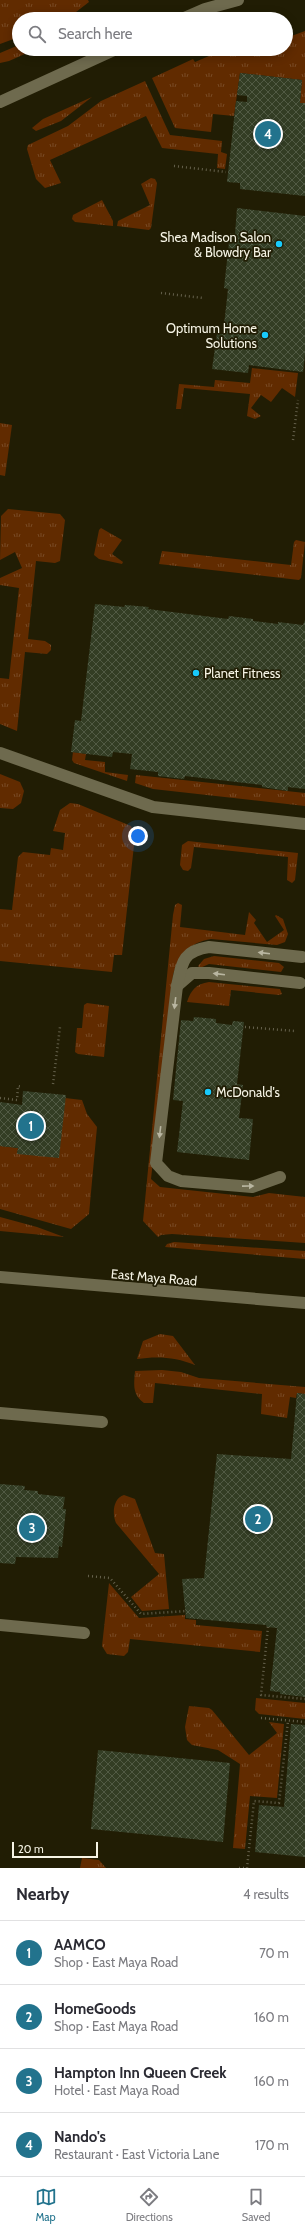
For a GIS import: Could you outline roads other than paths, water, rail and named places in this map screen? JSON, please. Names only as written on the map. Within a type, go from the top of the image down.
[{"type":"street","points":[[197,12],[205,8],[238,0]]},
{"type":"street","points":[[0,102],[101,56]]},
{"type":"street","points":[[0,753],[153,807],[305,824]]},
{"type":"street","points":[[280,1177],[252,1187],[181,1181],[168,1176],[156,1163],[177,986],[182,960],[196,949],[209,947],[302,957]]},
{"type":"street","points":[[177,986],[192,973],[209,972],[300,983]]},
{"type":"street","name":"East Maya Road","points":[[0,1277],[305,1303]]},
{"type":"street","points":[[0,1413],[102,1422]]},
{"type":"street","points":[[0,1625],[84,1633]]},
{"type":"place","name":"Nando's","points":[[268,134]]},
{"type":"place","name":"Shea Madison Salon & Blowdry Bar","points":[[279,244]]},
{"type":"place","name":"Optimum Home Solutions","points":[[265,335]]},
{"type":"place","name":"Planet Fitness","points":[[196,673]]},
{"type":"place","name":"McDonald's","points":[[208,1092]]},
{"type":"place","name":"AAMCO","points":[[31,1126]]},
{"type":"place","name":"HomeGoods","points":[[258,1519]]},
{"type":"place","name":"Hampton Inn Queen Creek","points":[[32,1528]]}]
